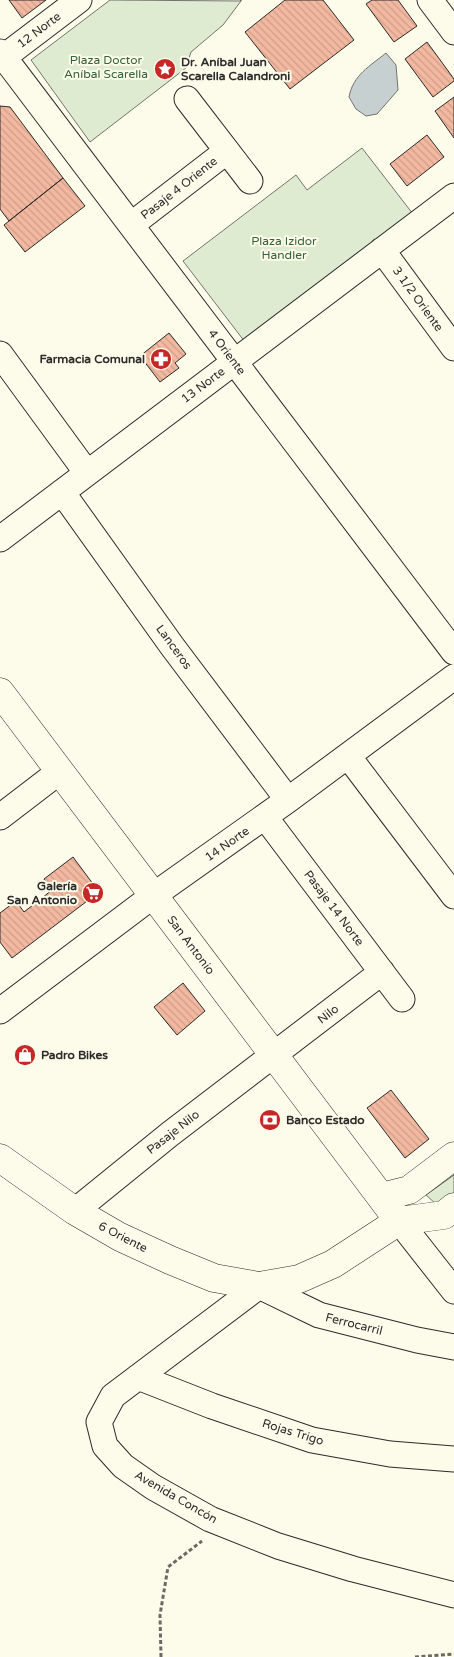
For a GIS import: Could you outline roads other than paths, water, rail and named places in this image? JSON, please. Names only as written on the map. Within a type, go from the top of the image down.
[{"type":"main road","name":"San Antonio","points":[[0,692],[399,1221]]},
{"type":"main road","points":[[381,1197],[409,1190],[454,1156]]},
{"type":"main road","name":"6 Oriente","points":[[0,1158],[75,1211],[120,1237],[214,1278],[259,1286]]},
{"type":"main road","points":[[259,1286],[299,1279],[333,1264],[399,1221],[444,1215],[454,1207]]},
{"type":"street","name":"12 Norte","points":[[1,56],[78,0]]},
{"type":"street","points":[[437,2],[454,32]]},
{"type":"street","name":"4 Oriente","points":[[1,56],[454,652]]},
{"type":"street","name":"Pasaje 4 Oriente","points":[[187,99],[250,181]]},
{"type":"street","name":"Pasaje 4 Oriente","points":[[131,225],[227,151]]},
{"type":"street","name":"13 Norte","points":[[0,539],[454,196]]},
{"type":"street","name":"3 1/2 Oriente","points":[[382,250],[454,348]]},
{"type":"street","points":[[0,354],[87,473]]},
{"type":"street","name":"Lanceros","points":[[62,492],[172,646],[288,800]]},
{"type":"street","name":"14 Norte","points":[[0,1012],[154,895],[265,817],[454,677]]},
{"type":"street","points":[[348,756],[454,896]]},
{"type":"street","points":[[0,817],[60,771]]},
{"type":"street","name":"Pasaje 14 Norte","points":[[265,817],[402,999]]},
{"type":"street","name":"Nilo","points":[[273,1056],[382,972]]},
{"type":"street","name":"Pasaje Nilo","points":[[75,1211],[170,1134],[273,1056]]},
{"type":"street","points":[[399,1221],[454,1291]]},
{"type":"street","name":"Ferrocarril","points":[[259,1286],[319,1315],[417,1340],[454,1347]]},
{"type":"street","name":"Avenida Concón","points":[[259,1286],[113,1396],[99,1422],[105,1446],[123,1466],[153,1487],[210,1518],[278,1546],[353,1569],[454,1595]]},
{"type":"street","name":"Rojas Trigo","points":[[138,1377],[212,1406],[312,1440],[390,1454],[454,1459]]},
{"type":"place","name":"Dr. Aníbal Juan Scarella Calandroni","points":[[165,69]]},
{"type":"place","name":"Farmacia Comunal","points":[[161,359]]},
{"type":"place","name":"Galería San Antonio","points":[[93,893]]},
{"type":"place","name":"Padro Bikes","points":[[25,1055]]},
{"type":"place","name":"Banco Estado","points":[[270,1120]]},
{"type":"park label","name":"Plaza Doctor Aníbal Scarella","points":[[106,67]]},
{"type":"park label","name":"Plaza Izidor Handler","points":[[284,248]]}]
